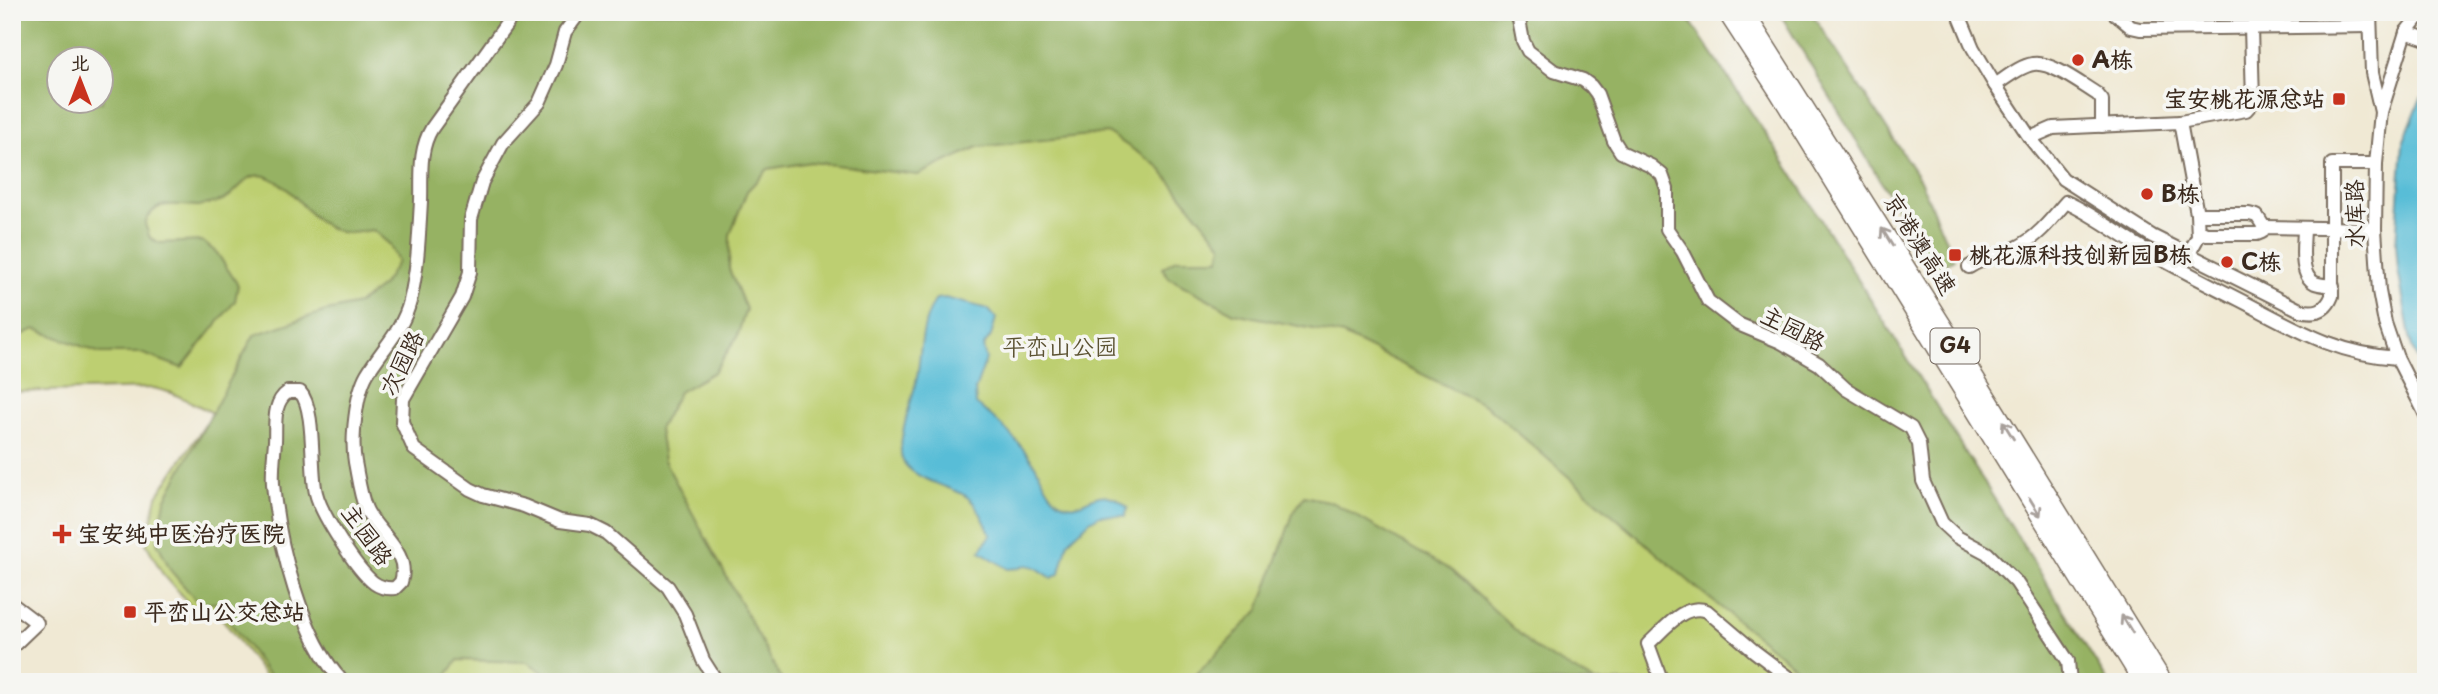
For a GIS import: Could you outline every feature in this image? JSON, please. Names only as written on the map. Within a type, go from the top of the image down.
[{"type":"highway","name":"京港澳高速","points":[[1727,12],[2143,682]]},
{"type":"highway","name":"京港澳高速","points":[[1744,12],[2163,682]]},
{"type":"street","name":"主园路","points":[[343,682],[318,650],[280,535],[273,482],[277,404],[288,392],[300,392],[304,396],[319,505],[360,569],[379,586],[390,589],[398,586],[403,576],[402,565],[390,540],[368,512],[354,459],[354,438],[361,390],[366,376],[398,331],[410,301],[418,245],[422,156],[426,141],[432,128],[515,12]]},
{"type":"street","name":"次园路","points":[[580,12],[565,32],[556,65],[539,103],[503,143],[487,172],[471,219],[469,280],[462,297],[403,399],[402,422],[416,452],[470,489],[524,506],[552,519],[595,527],[613,538],[668,587],[688,620],[703,660],[717,682]]},
{"type":"street","name":"主园路","points":[[1514,12],[1528,51],[1554,71],[1583,80],[1591,86],[1597,94],[1614,141],[1621,152],[1651,166],[1662,176],[1667,189],[1667,229],[1683,251],[1708,301],[1738,324],[1781,342],[1819,364],[1846,389],[1911,428],[1919,444],[1923,481],[1942,523],[1952,534],[1987,553],[2016,583],[2068,661],[2070,682]]},
{"type":"street","points":[[1958,12],[1973,48],[1994,85],[2030,138],[2063,179],[2152,236],[2308,312],[2324,309],[2329,304],[2333,286],[2332,164],[2376,164]]},
{"type":"street","points":[[2113,12],[2131,27],[2140,29],[2251,27],[2370,19],[2372,74],[2381,112]]},
{"type":"street","name":"水库路","points":[[2422,12],[2406,32],[2381,112],[2376,164],[2375,229],[2381,307],[2397,358],[2426,415]]},
{"type":"street","points":[[2030,138],[2053,128],[2180,122],[2239,113],[2253,102],[2251,27]]},
{"type":"street","points":[[2406,32],[2426,39]]},
{"type":"street","points":[[1994,85],[2030,64],[2056,69],[2097,94],[2102,100],[2102,126]]},
{"type":"street","points":[[2180,122],[2198,230],[2198,237],[2188,255]]},
{"type":"street","points":[[1969,267],[1984,258],[2005,253],[2027,242],[2066,202],[2177,268],[2313,338],[2349,352],[2397,358]]},
{"type":"street","points":[[2197,214],[2249,214],[2257,216],[2263,227],[2262,232],[2257,234],[2206,234],[2198,230]]},
{"type":"street","points":[[2263,227],[2375,229]]},
{"type":"street","points":[[2304,228],[2304,268],[2309,278],[2316,284],[2333,286]]},
{"type":"street","points":[[12,604],[37,624],[12,647]]},
{"type":"street","points":[[1662,682],[1648,644],[1683,612],[1698,608],[1707,611],[1796,682]]},
{"type":"green space","name":"平峦山公园","points":[[12,12],[1684,12],[1791,172],[2108,682],[269,682],[215,609],[201,618],[162,573],[146,543],[157,496],[213,413],[172,393],[154,388],[12,392]]},
{"type":"green space","name":"平峦山公园","points":[[12,12],[1684,12],[1791,172],[2108,682],[1814,682],[1698,589],[1487,406],[1343,335],[1234,313],[1169,278],[1162,268],[1177,259],[1219,259],[1222,245],[1158,166],[1108,133],[978,147],[918,175],[811,162],[768,169],[747,191],[730,235],[729,269],[746,309],[737,337],[714,372],[679,392],[659,429],[664,460],[783,682],[559,682],[527,662],[458,660],[442,682],[276,682],[216,603],[199,604],[171,571],[157,542],[165,500],[254,335],[323,312],[358,304],[383,285],[398,261],[389,244],[373,230],[348,233],[329,228],[319,222],[287,189],[265,176],[258,175],[246,180],[226,199],[218,202],[199,206],[161,206],[149,215],[145,224],[150,238],[160,243],[202,241],[217,253],[238,285],[235,301],[182,368],[141,353],[100,353],[35,329],[12,339],[12,253],[21,237],[12,207]]},
{"type":"green space","points":[[1779,12],[1811,12],[1920,180],[1954,259],[1934,270]]},
{"type":"green space","points":[[1304,496],[1332,502],[1452,571],[1536,649],[1595,682],[1189,682],[1259,610],[1293,514]]},
{"type":"water","points":[[2421,98],[2426,100],[2426,376],[2412,348],[2396,243],[2403,143]]},
{"type":"water","points":[[945,298],[988,309],[996,318],[991,336],[983,347],[986,359],[975,390],[976,404],[1020,445],[1055,498],[1065,504],[1074,505],[1097,496],[1106,496],[1116,499],[1128,508],[1125,516],[1100,515],[1090,521],[1068,542],[1060,573],[1052,578],[1027,565],[1008,569],[980,551],[991,535],[972,502],[964,495],[914,472],[903,461],[901,443],[916,380],[925,325],[936,299]]},
{"type":"place","name":"A栋","points":[[2078,60]]},
{"type":"place","name":"宝安桃花源总站","points":[[2339,99]]},
{"type":"place","name":"B栋","points":[[2147,194]]},
{"type":"place","name":"桃花源科技创新园B栋","points":[[1955,255]]},
{"type":"place","name":"C栋","points":[[2227,262]]},
{"type":"place","name":"宝安纯中医治疗医院","points":[[62,534]]},
{"type":"place","name":"平峦山公交总站","points":[[130,612]]}]
